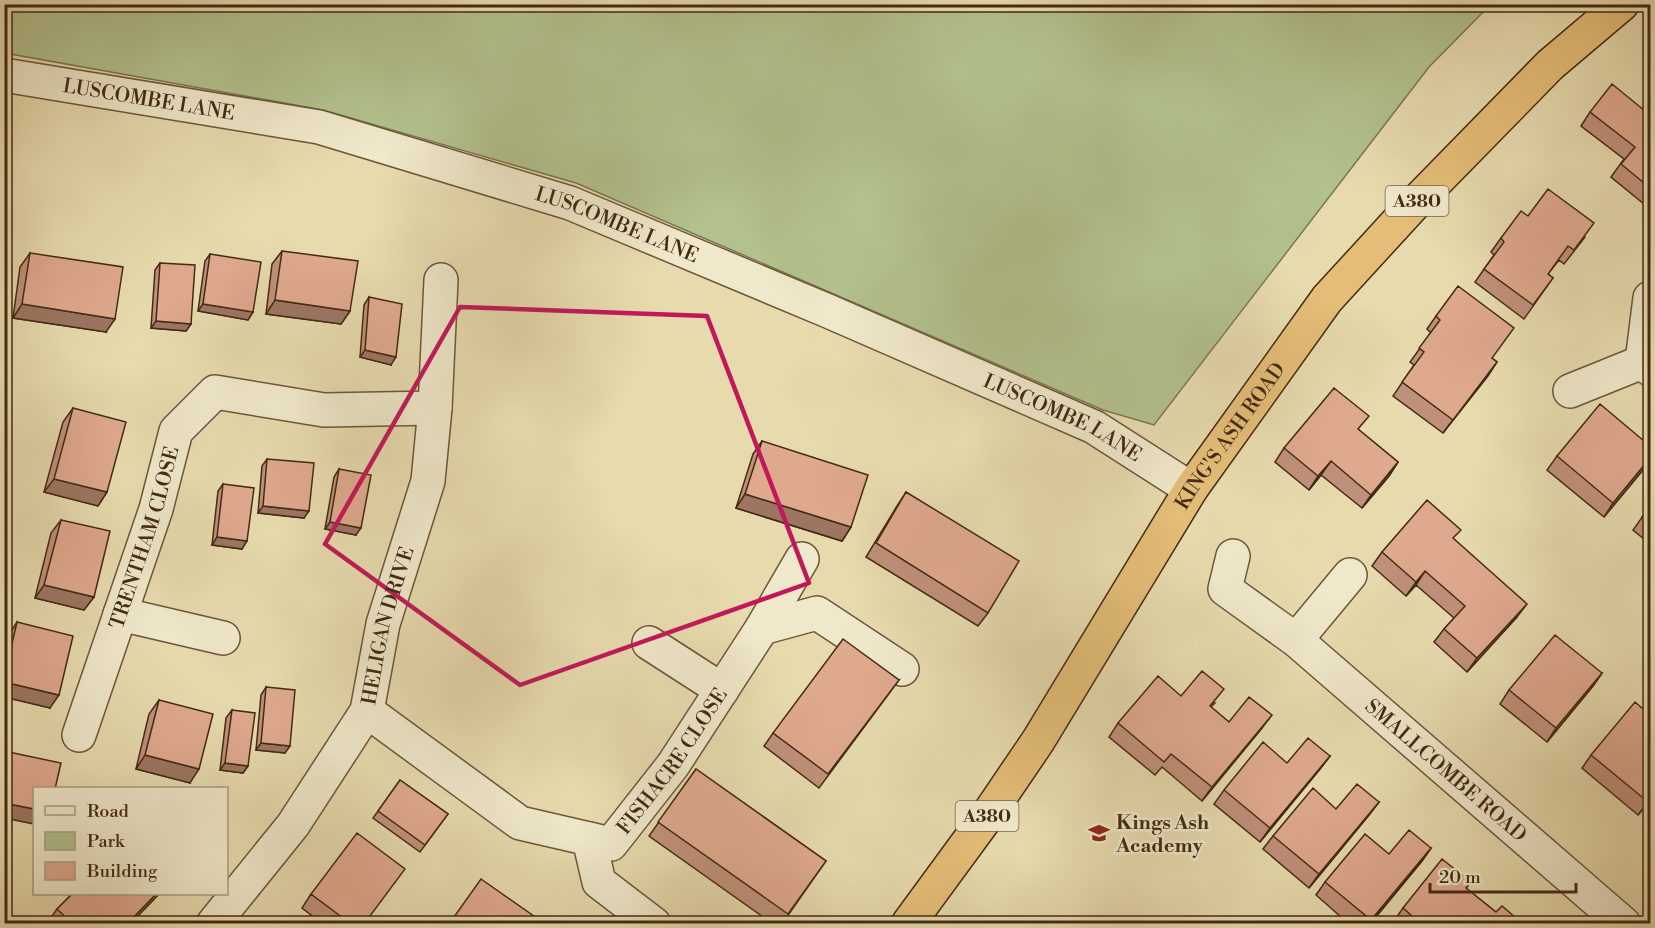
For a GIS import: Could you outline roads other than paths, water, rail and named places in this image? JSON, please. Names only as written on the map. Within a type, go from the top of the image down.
[{"type":"highway","name":"KING'S ASH ROAD","points":[[908,924],[985,819],[1038,741],[1191,489],[1327,299],[1415,203],[1550,65],[1622,4]]},
{"type":"street","name":"LUSCOMBE LANE","points":[[4,75],[319,127],[570,203],[828,311],[1094,427],[1191,489]]},
{"type":"street","name":"HELIGAN DRIVE","points":[[213,924],[292,825],[367,711],[383,624],[428,481],[435,408],[441,280]]},
{"type":"street","points":[[1570,391],[1646,366],[1650,298]]},
{"type":"street","name":"TRENTHAM CLOSE","points":[[79,735],[156,509],[176,431],[215,392],[324,410],[435,408]]},
{"type":"street","name":"SMALLCOMBE ROAD","points":[[1233,556],[1225,590],[1296,640],[1624,924]]},
{"type":"street","name":"FISHACRE CLOSE","points":[[367,711],[520,823],[611,844],[673,765],[762,628],[802,559]]},
{"type":"street","points":[[1296,640],[1350,575]]},
{"type":"street","points":[[762,628],[817,613],[902,669]]},
{"type":"street","points":[[120,614],[223,638]]},
{"type":"street","points":[[649,643],[722,690]]},
{"type":"street","points":[[590,839],[599,882],[654,924]]},
{"type":"place","name":"Kings Ash Academy","points":[[1099,833]]}]
